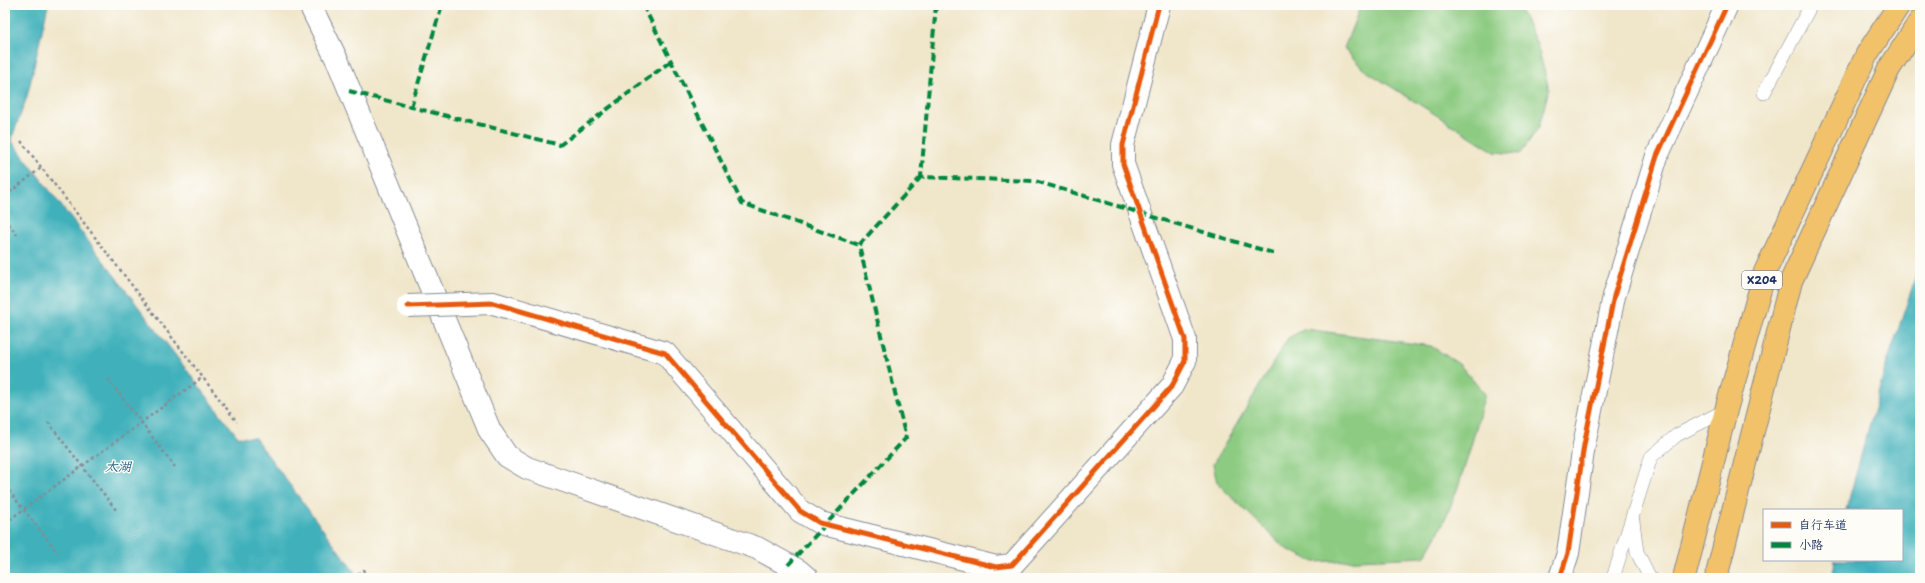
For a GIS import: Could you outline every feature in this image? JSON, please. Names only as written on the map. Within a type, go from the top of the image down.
[{"type":"main road","name":"X204","points":[[1684,578],[1726,410],[1765,272],[1867,54],[1899,5]]},
{"type":"main road","name":"X204","points":[[1716,578],[1791,281],[1889,69],[1920,21]]},
{"type":"street","points":[[310,5],[338,62],[490,431],[508,456],[527,468],[757,548],[798,571],[807,578]]},
{"type":"street","points":[[408,306],[493,303],[665,353],[800,511],[820,523],[996,567],[1012,565],[1172,386],[1185,361],[1185,339],[1123,164],[1123,145],[1159,5]]},
{"type":"street","points":[[1560,578],[1568,552],[1584,445],[1614,296],[1657,156],[1727,5]]},
{"type":"lane","points":[[1764,93],[1811,5]]},
{"type":"lane","points":[[1613,578],[1651,456],[1677,435],[1726,410]]},
{"type":"lane","points":[[1632,515],[1636,552],[1650,578]]},
{"type":"path","points":[[21,141],[237,422]]},
{"type":"path","points":[[5,196],[41,168]]},
{"type":"path","points":[[5,219],[17,235]]},
{"type":"path","points":[[5,523],[203,377]]},
{"type":"path","points":[[108,379],[176,467]]},
{"type":"path","points":[[48,422],[116,510]]},
{"type":"path","points":[[5,486],[58,553]]},
{"type":"path","points":[[354,578],[364,570],[369,578]]},
{"type":"green space","points":[[1361,5],[1518,5],[1537,44],[1549,89],[1539,127],[1520,154],[1495,152],[1363,69],[1344,48]]},
{"type":"green space","points":[[1305,329],[1431,346],[1459,364],[1485,394],[1468,458],[1461,478],[1445,519],[1424,557],[1314,562],[1285,548],[1217,483],[1213,464],[1288,338]]},
{"type":"water","name":"太湖","points":[[5,5],[48,5],[27,97],[11,140],[238,437],[255,438],[359,578],[5,578]]},
{"type":"water","points":[[1920,264],[1920,578],[1832,578],[1835,561],[1903,561],[1903,509],[1846,509],[1885,369]]},
{"type":"marked path","points":[[411,107],[442,5]]},
{"type":"marked path","points":[[643,5],[742,203],[859,245]]},
{"type":"marked path","points":[[936,5],[921,177],[1035,181],[1276,254]]},
{"type":"marked path","points":[[349,91],[560,145],[671,61]]},
{"type":"marked path","points":[[788,565],[906,438],[859,245],[921,177]]},
{"type":"cycle path","points":[[408,306],[493,303],[665,353],[800,511],[820,523],[996,567],[1012,565],[1172,386],[1185,361],[1185,339],[1123,164],[1123,145],[1159,5]]},
{"type":"cycle path","points":[[1560,578],[1568,553],[1584,445],[1614,296],[1657,156],[1727,5]]}]
